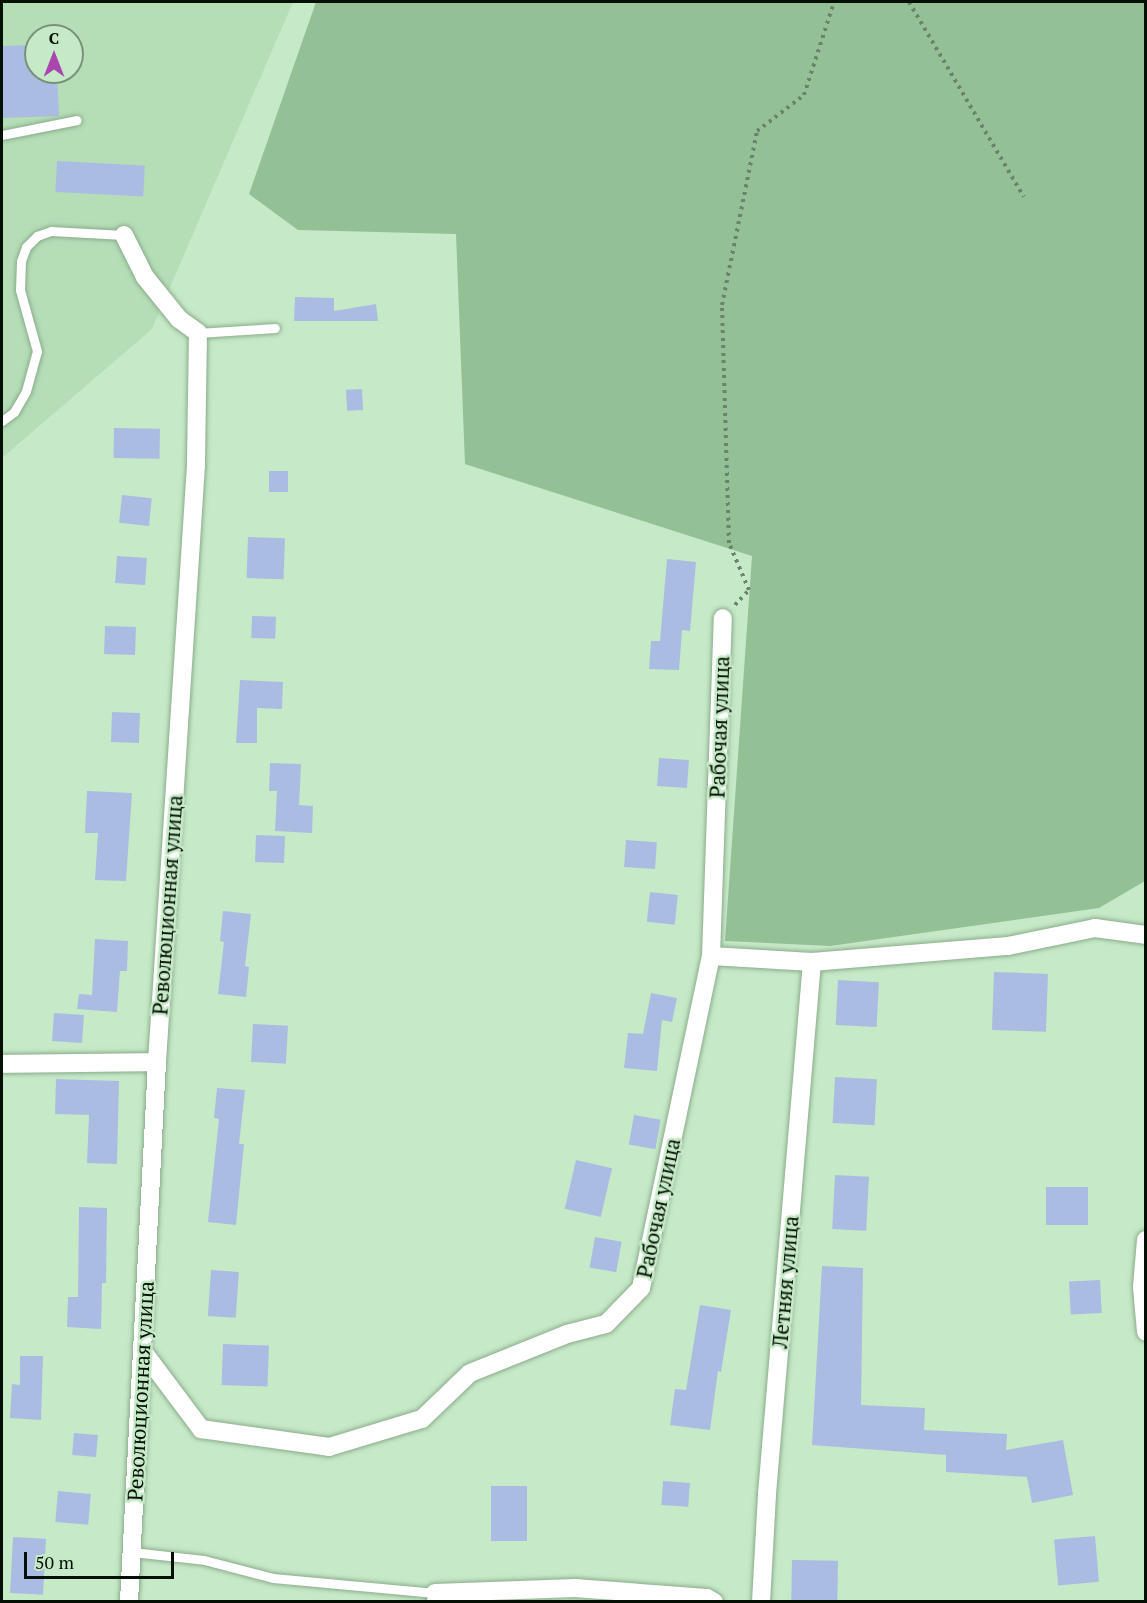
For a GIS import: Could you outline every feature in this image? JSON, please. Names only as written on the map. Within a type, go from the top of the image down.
[{"type":"street","points":[[124,235],[145,276],[178,319],[198,333]]},
{"type":"street","name":"Революционная улица","points":[[129,1602],[157,1062],[196,465],[198,333]]},
{"type":"street","name":"Рабочая улица","points":[[142,1350],[201,1429],[329,1447],[422,1419],[470,1373],[567,1334],[606,1324],[641,1288],[711,956],[723,618]]},
{"type":"street","points":[[711,956],[812,962],[1008,946],[1095,928],[1146,935]]},
{"type":"street","name":"Летняя улица","points":[[761,1602],[767,1494],[812,962]]},
{"type":"street","points":[[2,1064],[157,1062]]},
{"type":"street","points":[[1146,1240],[1142,1287],[1146,1332]]},
{"type":"street","points":[[433,1597],[575,1588],[707,1598],[714,1602]]},
{"type":"lane","points":[[2,135],[77,120]]},
{"type":"lane","points":[[2,421],[14,412],[26,391],[37,351],[20,290],[21,261],[26,247],[37,236],[51,231],[124,235]]},
{"type":"lane","points":[[198,333],[275,328]]},
{"type":"lane","points":[[132,1552],[204,1560],[273,1578],[433,1597]]},
{"type":"path","points":[[723,618],[749,590],[729,543],[722,305],[757,131],[804,95],[834,2]]},
{"type":"path","points":[[909,2],[1024,197]]},
{"type":"shaded area","points":[[2,2],[293,2],[152,329],[2,458]]},
{"type":"shaded area","points":[[316,2],[1145,2],[1145,881],[1099,908],[830,946],[725,941],[752,556],[465,464],[456,234],[298,230],[249,194]]},
{"type":"building","points":[[24,45],[24,84],[58,84],[59,116],[2,118],[2,46]]},
{"type":"building","points":[[57,161],[145,166],[143,197],[55,192]]},
{"type":"building","points":[[295,297],[334,298],[334,311],[376,304],[378,321],[294,321]]},
{"type":"building","points":[[362,389],[363,410],[347,411],[346,390]]},
{"type":"building","points":[[114,428],[160,429],[159,459],[113,458]]},
{"type":"building","points":[[269,471],[288,471],[288,492],[269,492]]},
{"type":"building","points":[[122,495],[152,498],[149,526],[119,523]]},
{"type":"building","points":[[248,537],[285,538],[284,579],[247,578]]},
{"type":"building","points":[[117,556],[147,558],[145,585],[115,583]]},
{"type":"building","points":[[667,559],[696,562],[690,631],[682,630],[679,670],[649,669],[651,641],[660,641]]},
{"type":"building","points":[[252,616],[276,617],[275,639],[251,638]]},
{"type":"building","points":[[105,626],[136,627],[135,655],[104,654]]},
{"type":"building","points":[[240,680],[283,682],[282,709],[257,708],[257,743],[236,743]]},
{"type":"building","points":[[112,712],[140,713],[139,743],[111,742]]},
{"type":"building","points":[[659,758],[689,760],[687,788],[657,786]]},
{"type":"building","points":[[270,763],[301,764],[299,805],[313,806],[312,833],[275,831],[277,791],[269,791]]},
{"type":"building","points":[[87,791],[132,793],[126,881],[95,880],[98,833],[85,833]]},
{"type":"building","points":[[256,835],[285,836],[284,863],[255,862]]},
{"type":"building","points":[[626,840],[657,842],[655,869],[624,867]]},
{"type":"building","points":[[650,892],[678,895],[675,925],[647,922]]},
{"type":"building","points":[[223,911],[251,914],[245,966],[249,967],[246,997],[218,994],[224,942],[220,941]]},
{"type":"building","points":[[95,939],[128,941],[127,971],[120,971],[117,1012],[77,1009],[79,994],[92,995]]},
{"type":"building","points":[[994,972],[1048,974],[1046,1032],[992,1030]]},
{"type":"building","points":[[838,980],[879,982],[877,1027],[836,1025]]},
{"type":"building","points":[[651,993],[677,998],[672,1022],[662,1020],[657,1071],[624,1068],[628,1033],[643,1034]]},
{"type":"building","points":[[54,1013],[84,1015],[82,1043],[52,1041]]},
{"type":"building","points":[[253,1024],[288,1026],[286,1064],[251,1062]]},
{"type":"building","points":[[835,1077],[877,1079],[875,1125],[833,1123]]},
{"type":"building","points":[[56,1079],[119,1081],[117,1164],[87,1163],[89,1115],[55,1114]]},
{"type":"building","points":[[217,1088],[245,1090],[239,1144],[244,1144],[236,1225],[208,1222],[219,1119],[214,1118]]},
{"type":"building","points":[[634,1115],[661,1120],[655,1149],[629,1145]]},
{"type":"building","points":[[576,1160],[612,1168],[601,1217],[565,1209]]},
{"type":"building","points":[[835,1175],[869,1177],[866,1231],[832,1229]]},
{"type":"building","points":[[1046,1187],[1088,1187],[1088,1225],[1046,1225]]},
{"type":"building","points":[[79,1207],[107,1208],[106,1283],[102,1283],[101,1329],[67,1327],[68,1297],[78,1297]]},
{"type":"building","points":[[595,1237],[622,1242],[616,1272],[590,1268]]},
{"type":"building","points":[[822,1266],[863,1268],[861,1405],[925,1408],[924,1430],[1007,1434],[1006,1450],[1063,1440],[1073,1495],[1032,1503],[1027,1477],[946,1472],[946,1455],[812,1445]]},
{"type":"building","points":[[211,1270],[239,1272],[236,1318],[208,1316]]},
{"type":"building","points":[[1100,1280],[1102,1313],[1071,1315],[1069,1282]]},
{"type":"building","points":[[700,1305],[731,1310],[721,1372],[718,1371],[710,1430],[670,1425],[675,1389],[686,1390]]},
{"type":"building","points":[[223,1344],[269,1346],[268,1387],[222,1385]]},
{"type":"building","points":[[20,1356],[43,1356],[41,1420],[10,1418],[12,1384],[20,1385]]},
{"type":"building","points":[[74,1433],[98,1435],[96,1457],[72,1455]]},
{"type":"building","points":[[663,1481],[690,1483],[688,1507],[661,1505]]},
{"type":"building","points":[[491,1486],[527,1486],[527,1541],[491,1541]]},
{"type":"building","points":[[58,1491],[91,1494],[88,1525],[55,1522]]},
{"type":"building","points":[[1095,1536],[1099,1582],[1058,1585],[1054,1540]]},
{"type":"building","points":[[13,1537],[46,1539],[43,1595],[10,1593]]},
{"type":"building","points":[[792,1560],[838,1561],[837,1602],[791,1601]]}]
